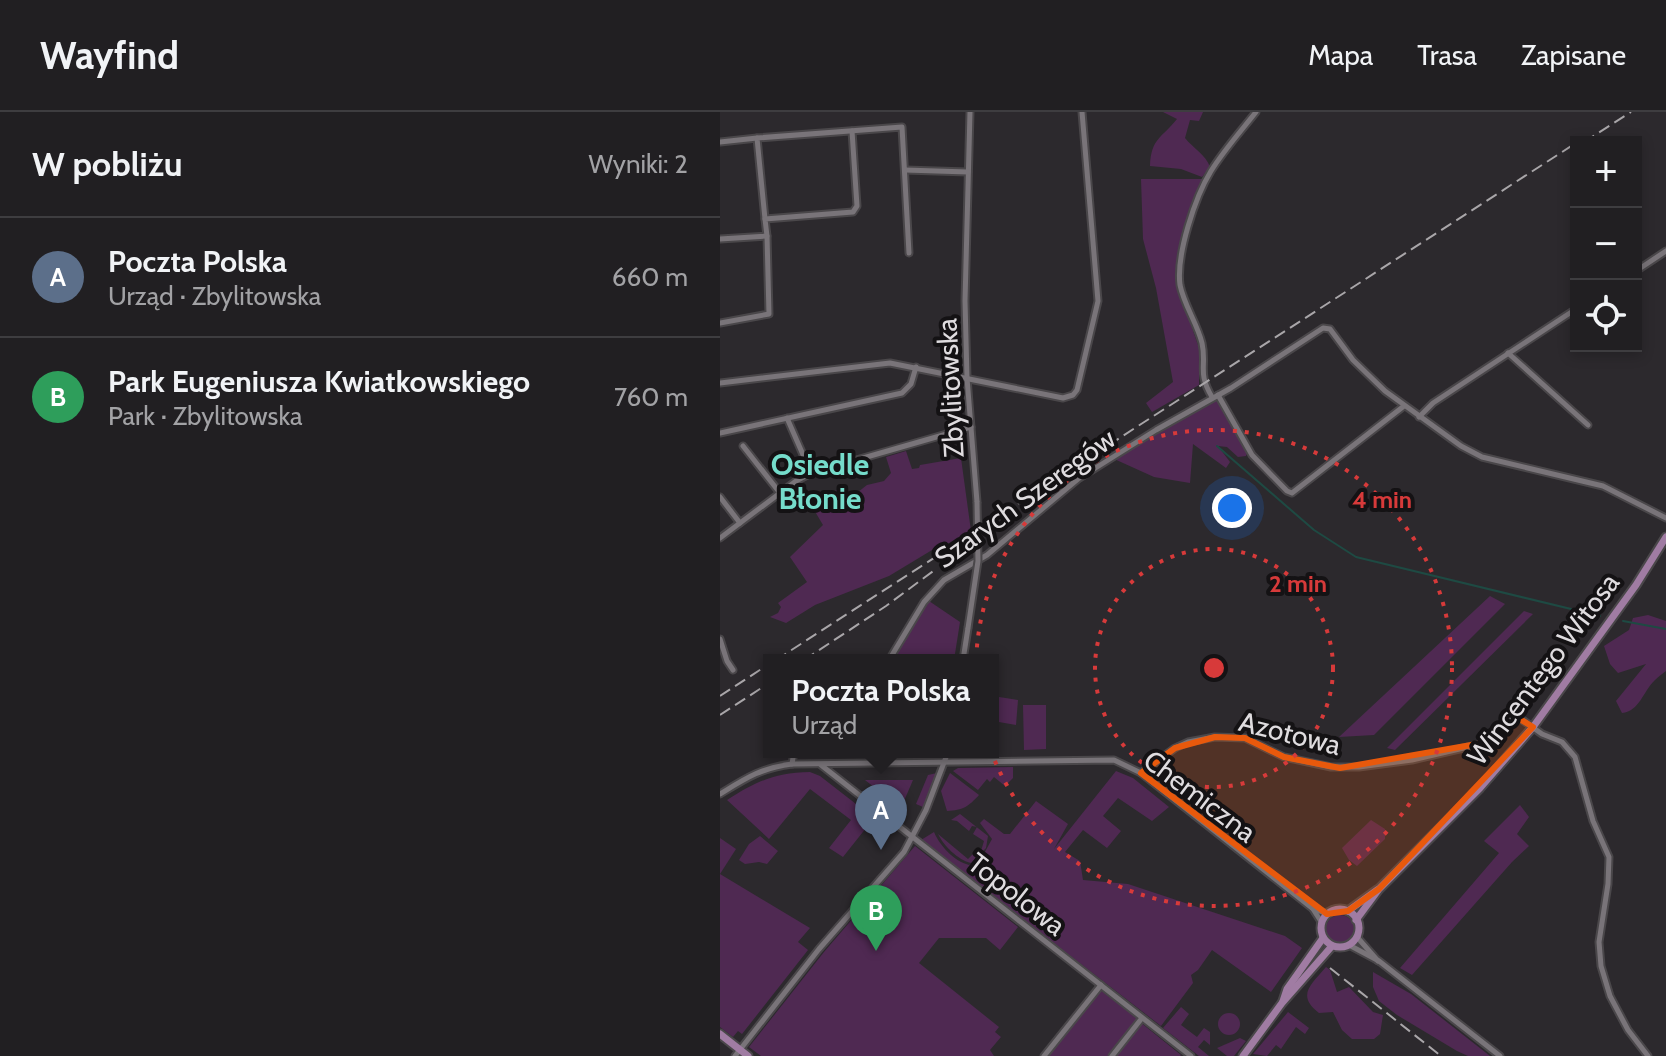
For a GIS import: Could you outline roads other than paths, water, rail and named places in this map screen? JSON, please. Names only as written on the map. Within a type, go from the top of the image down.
[{"type":"main road","name":"Wincentego Witosa","points":[[1356,920],[1379,889],[1488,779],[1533,727],[1613,617],[1666,537]]},
{"type":"main road","name":"Wincentego Witosa","points":[[1348,911],[1379,889]]},
{"type":"main road","points":[[1282,1003],[1287,989],[1323,938],[1322,923],[1327,914],[1335,910],[1348,911],[1356,920],[1357,937],[1349,945],[1332,946],[1323,938]]},
{"type":"main road","points":[[1243,1056],[1282,1003],[1332,946]]},
{"type":"main road","points":[[720,1034],[737,1053],[748,1056]]},
{"type":"street","name":"Zbylitowska","points":[[964,654],[978,561],[977,502],[967,378],[964,260],[970,112]]},
{"type":"street","points":[[720,383],[890,363],[1063,398],[1073,395],[1077,390],[1098,301],[1082,112]]},
{"type":"street","points":[[1256,112],[1208,175],[1189,229],[1180,265],[1180,284],[1202,344],[1204,382],[1252,455],[1287,491],[1292,493],[1404,406],[1482,457],[1603,486],[1666,518]]},
{"type":"street","points":[[720,142],[902,127],[909,253]]},
{"type":"street","points":[[765,219],[848,213],[856,209],[852,131]]},
{"type":"street","points":[[720,323],[769,314],[767,236],[757,138]]},
{"type":"street","points":[[905,170],[968,172]]},
{"type":"street","points":[[720,239],[767,236]]},
{"type":"street","points":[[1642,267],[1666,251]]},
{"type":"street","points":[[1419,417],[1433,403],[1570,313]]},
{"type":"street","name":"Szarych Szeregów","points":[[893,654],[924,602],[944,580],[987,555],[1078,479],[1319,329],[1326,328],[1367,375],[1404,406]]},
{"type":"street","points":[[1508,353],[1588,425]]},
{"type":"street","points":[[720,433],[902,393],[911,384],[916,367]]},
{"type":"street","points":[[787,418],[811,473]]},
{"type":"street","points":[[720,538],[811,473],[971,427]]},
{"type":"street","points":[[743,446],[780,493]]},
{"type":"street","points":[[720,497],[740,523]]},
{"type":"street","points":[[720,639],[733,670]]},
{"type":"street","name":"Azotowa","points":[[1141,773],[1175,748],[1198,739],[1215,737],[1245,738],[1284,757],[1340,768],[1424,758],[1479,745],[1500,738],[1509,723],[1518,718],[1533,727]]},
{"type":"street","points":[[1533,727],[1562,742],[1575,757],[1593,821],[1609,857],[1599,942],[1601,966],[1610,996],[1628,1030],[1648,1056]]},
{"type":"street","points":[[792,764],[793,758]]},
{"type":"street","points":[[737,1053],[819,949],[899,859],[913,838],[947,758]]},
{"type":"street","name":"Chemiczna","points":[[720,794],[753,774],[792,764],[1103,759],[1124,763],[1141,773],[1312,908],[1327,914]]},
{"type":"street","name":"Topolowa","points":[[820,764],[1191,1056]]},
{"type":"street","name":"Chemiczna","points":[[1312,908],[1322,923]]},
{"type":"street","points":[[1357,937],[1379,961]]},
{"type":"street","points":[[1349,945],[1379,961],[1500,1056]]},
{"type":"street","points":[[1044,1056],[1101,985]]},
{"type":"street","points":[[1112,1056],[1142,1018]]},
{"type":"waterway","points":[[1217,446],[1314,530],[1356,557],[1600,616]]},
{"type":"waterway","points":[[1623,621],[1666,629]]},
{"type":"railway","points":[[1593,136],[1631,112]]},
{"type":"railway","points":[[785,654],[1570,147]]},
{"type":"railway","points":[[813,654],[936,569]]},
{"type":"railway","points":[[720,696],[763,668]]},
{"type":"railway","points":[[720,715],[763,687]]},
{"type":"railway","points":[[1330,968],[1441,1056]]},
{"type":"place","name":"Poczta Polska","points":[[881,850]]},
{"type":"place","name":"Park Eugeniusza Kwiatkowskiego","points":[[876,951]]},
{"type":"district","name":"Osiedle Błonie","points":[[820,482]]}]
